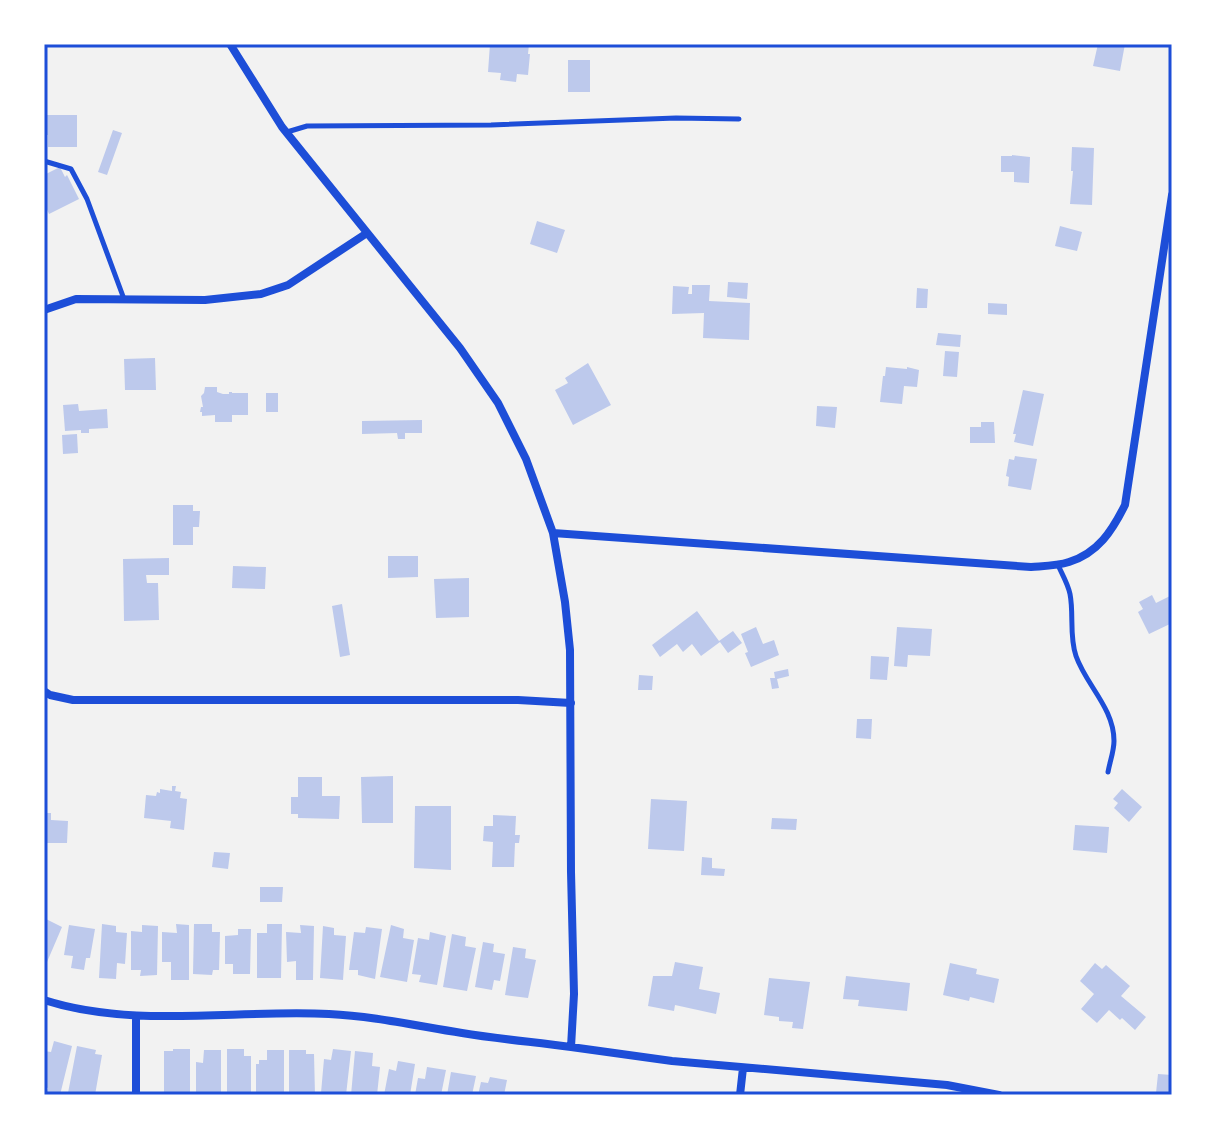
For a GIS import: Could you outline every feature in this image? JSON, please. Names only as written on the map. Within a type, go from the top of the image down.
[{"type":"street","points":[[230,44],[286,132],[460,348],[498,403],[526,459],[553,533],[570,650],[574,994],[571,1047]]},
{"type":"street","points":[[553,533],[1031,567],[1069,562],[1096,549],[1113,529],[1125,505],[1172,195]]},
{"type":"street","points":[[44,310],[76,299],[205,300],[261,294],[288,285],[367,233]]},
{"type":"street","points":[[44,691],[73,700],[518,700],[571,703]]},
{"type":"street","points":[[44,1000],[67,1008],[136,1016],[328,1014],[368,1017],[660,1059],[947,1085],[999,1095]]},
{"type":"street","points":[[136,1016],[136,1095]]},
{"type":"street","points":[[740,1095],[743,1068]]},
{"type":"lane","points":[[286,132],[307,126],[739,119]]},
{"type":"lane","points":[[44,161],[71,169],[87,199],[124,299]]},
{"type":"lane","points":[[1058,564],[1069,591],[1076,657],[1101,700],[1114,735],[1108,772]]},
{"type":"building","points":[[490,44],[529,44],[528,75],[517,74],[516,82],[500,80],[501,73],[488,72]]},
{"type":"building","points":[[1098,44],[1125,44],[1120,71],[1093,66]]},
{"type":"building","points":[[568,60],[590,60],[590,92],[568,92]]},
{"type":"building","points":[[44,115],[77,115],[77,147],[48,147],[48,135],[44,135]]},
{"type":"building","points":[[113,130],[122,133],[107,175],[98,172]]},
{"type":"building","points":[[1072,147],[1094,148],[1092,205],[1070,204]]},
{"type":"building","points":[[1001,156],[1030,157],[1029,183],[1014,182],[1014,172],[1001,172]]},
{"type":"building","points":[[60,167],[79,199],[49,214],[44,203],[44,175]]},
{"type":"building","points":[[537,221],[565,230],[557,253],[530,244]]},
{"type":"building","points":[[1060,226],[1082,232],[1077,251],[1055,246]]},
{"type":"building","points":[[728,282],[748,283],[747,299],[727,297]]},
{"type":"building","points":[[692,285],[710,285],[709,301],[750,303],[749,340],[703,338],[704,313],[672,314],[673,286],[689,287],[688,294],[692,294]]},
{"type":"building","points":[[917,288],[928,289],[927,308],[916,308]]},
{"type":"building","points":[[988,303],[1007,304],[1007,315],[988,314]]},
{"type":"building","points":[[938,333],[961,335],[960,347],[936,345]]},
{"type":"building","points":[[945,351],[959,352],[957,377],[943,376]]},
{"type":"building","points":[[155,358],[156,390],[125,390],[124,359]]},
{"type":"building","points":[[588,363],[611,405],[573,425],[555,390],[568,383],[565,378]]},
{"type":"building","points":[[886,367],[919,370],[917,387],[904,386],[902,404],[880,402]]},
{"type":"building","points":[[205,387],[217,387],[217,392],[223,394],[248,393],[248,415],[232,415],[232,422],[215,422],[215,415],[202,416],[201,396]]},
{"type":"building","points":[[1023,390],[1044,394],[1033,446],[1014,442]]},
{"type":"building","points":[[266,393],[278,393],[278,412],[266,412]]},
{"type":"building","points":[[78,404],[79,411],[107,409],[108,428],[89,429],[89,433],[65,431],[63,405]]},
{"type":"building","points":[[817,406],[837,407],[835,428],[816,426]]},
{"type":"building","points":[[422,420],[422,433],[405,433],[405,439],[398,439],[397,433],[362,434],[362,421]]},
{"type":"building","points":[[981,422],[994,422],[995,443],[970,443],[970,427],[981,427]]},
{"type":"building","points":[[77,434],[78,453],[63,454],[62,435]]},
{"type":"building","points":[[1015,456],[1037,459],[1031,490],[1008,486],[1009,459],[1014,460]]},
{"type":"building","points":[[173,505],[193,505],[193,511],[200,511],[199,527],[193,527],[193,545],[173,545]]},
{"type":"building","points":[[388,556],[418,556],[418,577],[388,578]]},
{"type":"building","points":[[169,558],[169,575],[146,575],[147,583],[158,583],[159,620],[124,621],[123,559]]},
{"type":"building","points":[[233,566],[266,567],[265,589],[232,588]]},
{"type":"building","points":[[469,578],[469,617],[436,618],[434,579]]},
{"type":"building","points":[[1152,595],[1156,603],[1172,595],[1172,623],[1149,634],[1138,612],[1143,609],[1139,602]]},
{"type":"building","points":[[342,604],[350,655],[340,657],[332,606]]},
{"type":"building","points":[[697,611],[719,641],[733,631],[742,643],[728,653],[720,642],[701,656],[692,644],[683,652],[677,644],[660,657],[652,645]]},
{"type":"building","points":[[756,627],[763,644],[774,640],[779,655],[751,667],[741,634]]},
{"type":"building","points":[[897,627],[932,629],[930,656],[908,655],[907,667],[894,666]]},
{"type":"building","points":[[871,656],[889,657],[887,680],[870,679]]},
{"type":"building","points":[[788,669],[789,676],[777,679],[779,688],[772,689],[770,678],[775,678],[774,672]]},
{"type":"building","points":[[639,675],[653,676],[652,690],[638,690]]},
{"type":"building","points":[[857,719],[872,719],[871,739],[856,738]]},
{"type":"building","points":[[393,776],[393,823],[362,823],[361,777]]},
{"type":"building","points":[[298,777],[322,777],[322,796],[340,796],[339,819],[298,818],[298,814],[291,814],[291,797],[298,797]]},
{"type":"building","points":[[172,786],[176,786],[175,791],[181,792],[180,798],[187,799],[184,830],[170,828],[171,821],[144,818],[146,795],[156,796],[160,789],[172,791]]},
{"type":"building","points":[[1122,789],[1142,807],[1129,822],[1114,808],[1118,803],[1113,799]]},
{"type":"building","points":[[651,799],[687,801],[684,851],[648,849]]},
{"type":"building","points":[[415,806],[451,806],[451,870],[414,868]]},
{"type":"building","points":[[44,813],[51,813],[51,820],[68,821],[67,843],[44,843]]},
{"type":"building","points":[[493,815],[516,816],[515,835],[520,835],[519,843],[515,843],[514,867],[492,867],[493,842],[483,841],[484,826],[493,826]]},
{"type":"building","points":[[772,818],[797,819],[796,830],[771,829]]},
{"type":"building","points":[[1075,825],[1109,827],[1107,853],[1073,850]]},
{"type":"building","points":[[214,852],[230,853],[228,869],[212,867]]},
{"type":"building","points":[[702,857],[712,858],[712,868],[725,869],[724,876],[701,875]]},
{"type":"building","points":[[260,887],[283,887],[282,902],[260,902]]},
{"type":"building","points":[[44,918],[62,927],[47,962],[44,961]]},
{"type":"building","points":[[102,924],[116,926],[116,932],[127,933],[125,964],[117,963],[116,979],[99,978]]},
{"type":"building","points":[[176,924],[189,925],[189,980],[171,980],[171,962],[162,962],[162,932],[177,933]]},
{"type":"building","points":[[194,924],[212,924],[212,932],[220,932],[219,970],[213,970],[212,975],[193,974]]},
{"type":"building","points":[[267,924],[282,924],[281,978],[257,978],[257,933],[267,933]]},
{"type":"building","points":[[69,925],[95,929],[90,958],[86,958],[84,970],[71,968],[73,956],[64,955]]},
{"type":"building","points":[[142,925],[158,926],[157,975],[140,976],[141,970],[131,970],[131,931],[142,932]]},
{"type":"building","points":[[300,925],[314,926],[313,980],[296,980],[296,961],[287,962],[286,932],[301,933]]},
{"type":"building","points":[[391,925],[404,929],[403,938],[414,940],[407,982],[380,977]]},
{"type":"building","points":[[323,926],[334,928],[334,935],[346,936],[343,980],[320,978]]},
{"type":"building","points":[[366,927],[382,929],[375,979],[358,975],[358,970],[349,970],[354,932],[365,933]]},
{"type":"building","points":[[238,929],[251,929],[250,974],[233,974],[233,964],[225,964],[225,936],[238,935]]},
{"type":"building","points":[[430,932],[446,936],[437,985],[419,982],[421,975],[412,974],[418,938],[429,940]]},
{"type":"building","points":[[452,934],[466,937],[465,946],[476,948],[467,991],[443,987]]},
{"type":"building","points":[[483,942],[494,944],[493,952],[505,954],[500,981],[494,980],[492,990],[475,987]]},
{"type":"building","points":[[513,947],[526,949],[525,958],[536,960],[528,998],[505,995]]},
{"type":"building","points":[[675,962],[703,967],[699,989],[720,993],[716,1014],[675,1005],[674,1011],[648,1006],[653,976],[672,976]]},
{"type":"building","points":[[950,963],[977,969],[976,974],[999,979],[994,1003],[943,995]]},
{"type":"building","points":[[1095,963],[1102,969],[1106,965],[1130,986],[1121,996],[1146,1017],[1135,1030],[1109,1010],[1097,1023],[1081,1009],[1094,994],[1080,981]]},
{"type":"building","points":[[846,976],[910,983],[907,1011],[858,1006],[859,1000],[843,999]]},
{"type":"building","points":[[769,978],[810,982],[803,1029],[792,1028],[793,1022],[764,1015]]},
{"type":"building","points":[[54,1041],[72,1046],[60,1095],[46,1095],[44,1051],[51,1052]]},
{"type":"building","points":[[77,1046],[96,1050],[95,1054],[102,1055],[95,1095],[68,1093]]},
{"type":"building","points":[[190,1049],[190,1095],[164,1093],[164,1051]]},
{"type":"building","points":[[227,1049],[244,1049],[244,1056],[251,1056],[251,1095],[227,1095]]},
{"type":"building","points":[[333,1049],[351,1051],[346,1095],[321,1093],[324,1059],[331,1060]]},
{"type":"building","points":[[204,1050],[221,1050],[221,1095],[196,1095],[196,1062],[203,1063]]},
{"type":"building","points":[[267,1050],[284,1050],[284,1095],[256,1094],[256,1064],[259,1060],[267,1060]]},
{"type":"building","points":[[289,1050],[306,1050],[306,1054],[314,1054],[315,1095],[289,1095]]},
{"type":"building","points":[[355,1051],[373,1053],[372,1066],[380,1067],[377,1095],[351,1095]]},
{"type":"building","points":[[398,1061],[415,1064],[410,1095],[384,1095],[389,1069],[396,1071]]},
{"type":"building","points":[[427,1067],[446,1070],[441,1095],[415,1095],[418,1078],[425,1079]]},
{"type":"building","points":[[451,1072],[476,1076],[472,1095],[447,1095]]},
{"type":"building","points":[[1158,1074],[1172,1075],[1172,1094],[1156,1093]]},
{"type":"building","points":[[490,1077],[507,1080],[504,1095],[478,1095],[481,1082],[488,1083]]}]
